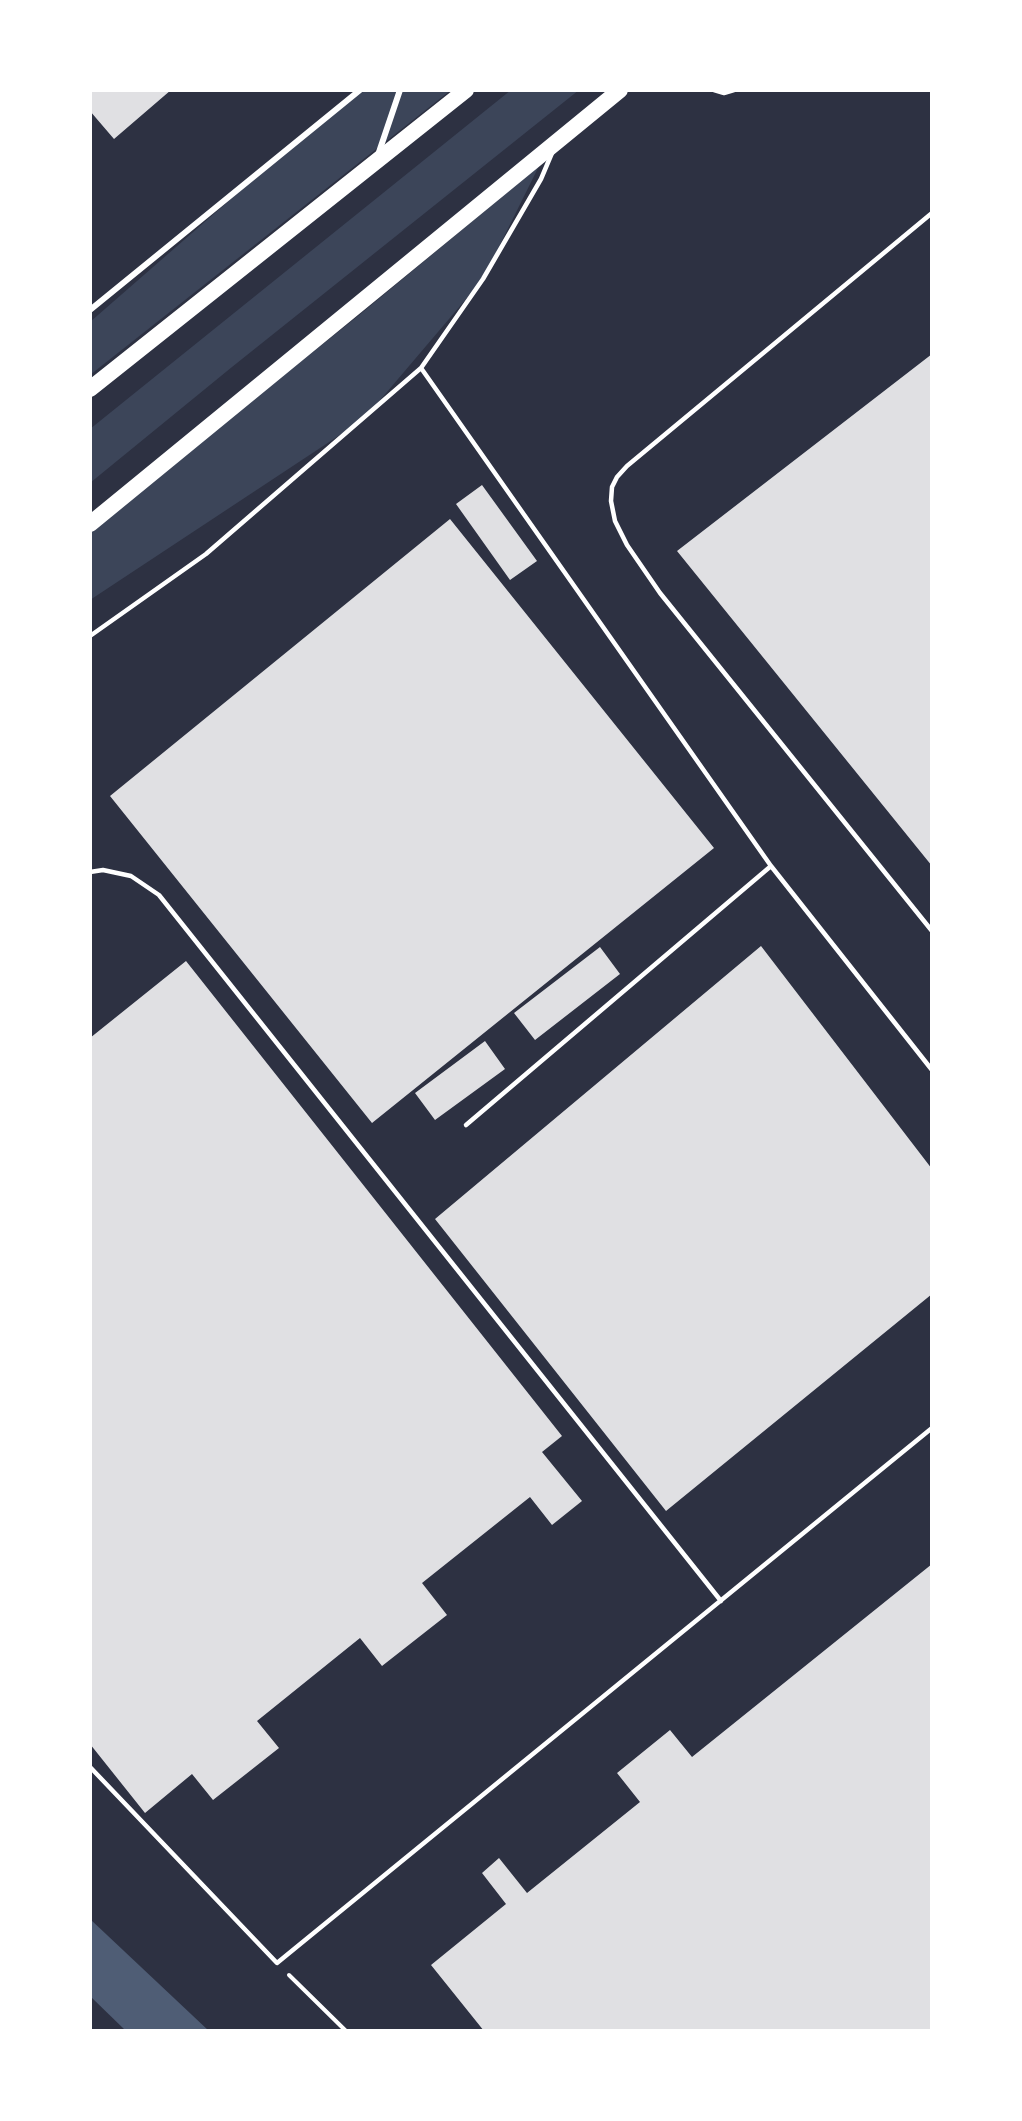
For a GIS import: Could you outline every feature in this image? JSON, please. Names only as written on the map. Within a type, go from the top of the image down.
[{"type":"highway","points":[[90,389],[466,90]]},
{"type":"highway","points":[[90,524],[620,90]]},
{"type":"street","points":[[90,310],[360,90]]},
{"type":"street","points":[[375,162],[400,90]]},
{"type":"lane","points":[[714,90],[723,93],[734,90]]},
{"type":"lane","points":[[90,636],[206,554],[422,368],[483,279],[541,179],[557,141]]},
{"type":"lane","points":[[932,213],[627,466],[612,487],[611,501],[615,521],[627,545],[660,593],[932,930]]},
{"type":"lane","points":[[422,368],[771,866],[932,1070]]},
{"type":"lane","points":[[466,1125],[771,866]]},
{"type":"lane","points":[[90,872],[104,870],[131,876],[159,896],[721,1601]]},
{"type":"lane","points":[[90,1767],[277,1963],[932,1428]]},
{"type":"path","points":[[277,1963],[346,2031]]},
{"type":"shaded area","points":[[356,90],[451,90],[90,375],[90,322]]},
{"type":"shaded area","points":[[511,90],[579,90],[90,483],[90,429]]},
{"type":"shaded area","points":[[539,166],[483,279],[364,419],[90,600],[90,530],[358,316]]},
{"type":"shaded area","points":[[90,1919],[209,2031],[126,2031],[90,1996]]},
{"type":"building","points":[[90,90],[171,90],[114,139],[90,111]]},
{"type":"building","points":[[932,354],[932,866],[677,551]]},
{"type":"building","points":[[482,485],[537,561],[510,580],[456,504]]},
{"type":"building","points":[[450,519],[714,848],[372,1123],[110,796]]},
{"type":"building","points":[[761,946],[932,1169],[932,1294],[666,1511],[435,1219]]},
{"type":"building","points":[[600,947],[620,974],[535,1040],[514,1013]]},
{"type":"building","points":[[186,961],[562,1436],[542,1452],[582,1501],[552,1525],[530,1497],[422,1583],[447,1615],[382,1666],[360,1638],[257,1721],[279,1748],[213,1800],[192,1774],[145,1813],[90,1744],[90,1038]]},
{"type":"building","points":[[485,1041],[505,1069],[435,1120],[415,1093]]},
{"type":"building","points":[[932,1564],[932,2031],[484,2031],[431,1965],[506,1904],[482,1873],[499,1858],[527,1893],[640,1802],[617,1773],[670,1730],[692,1757]]}]
